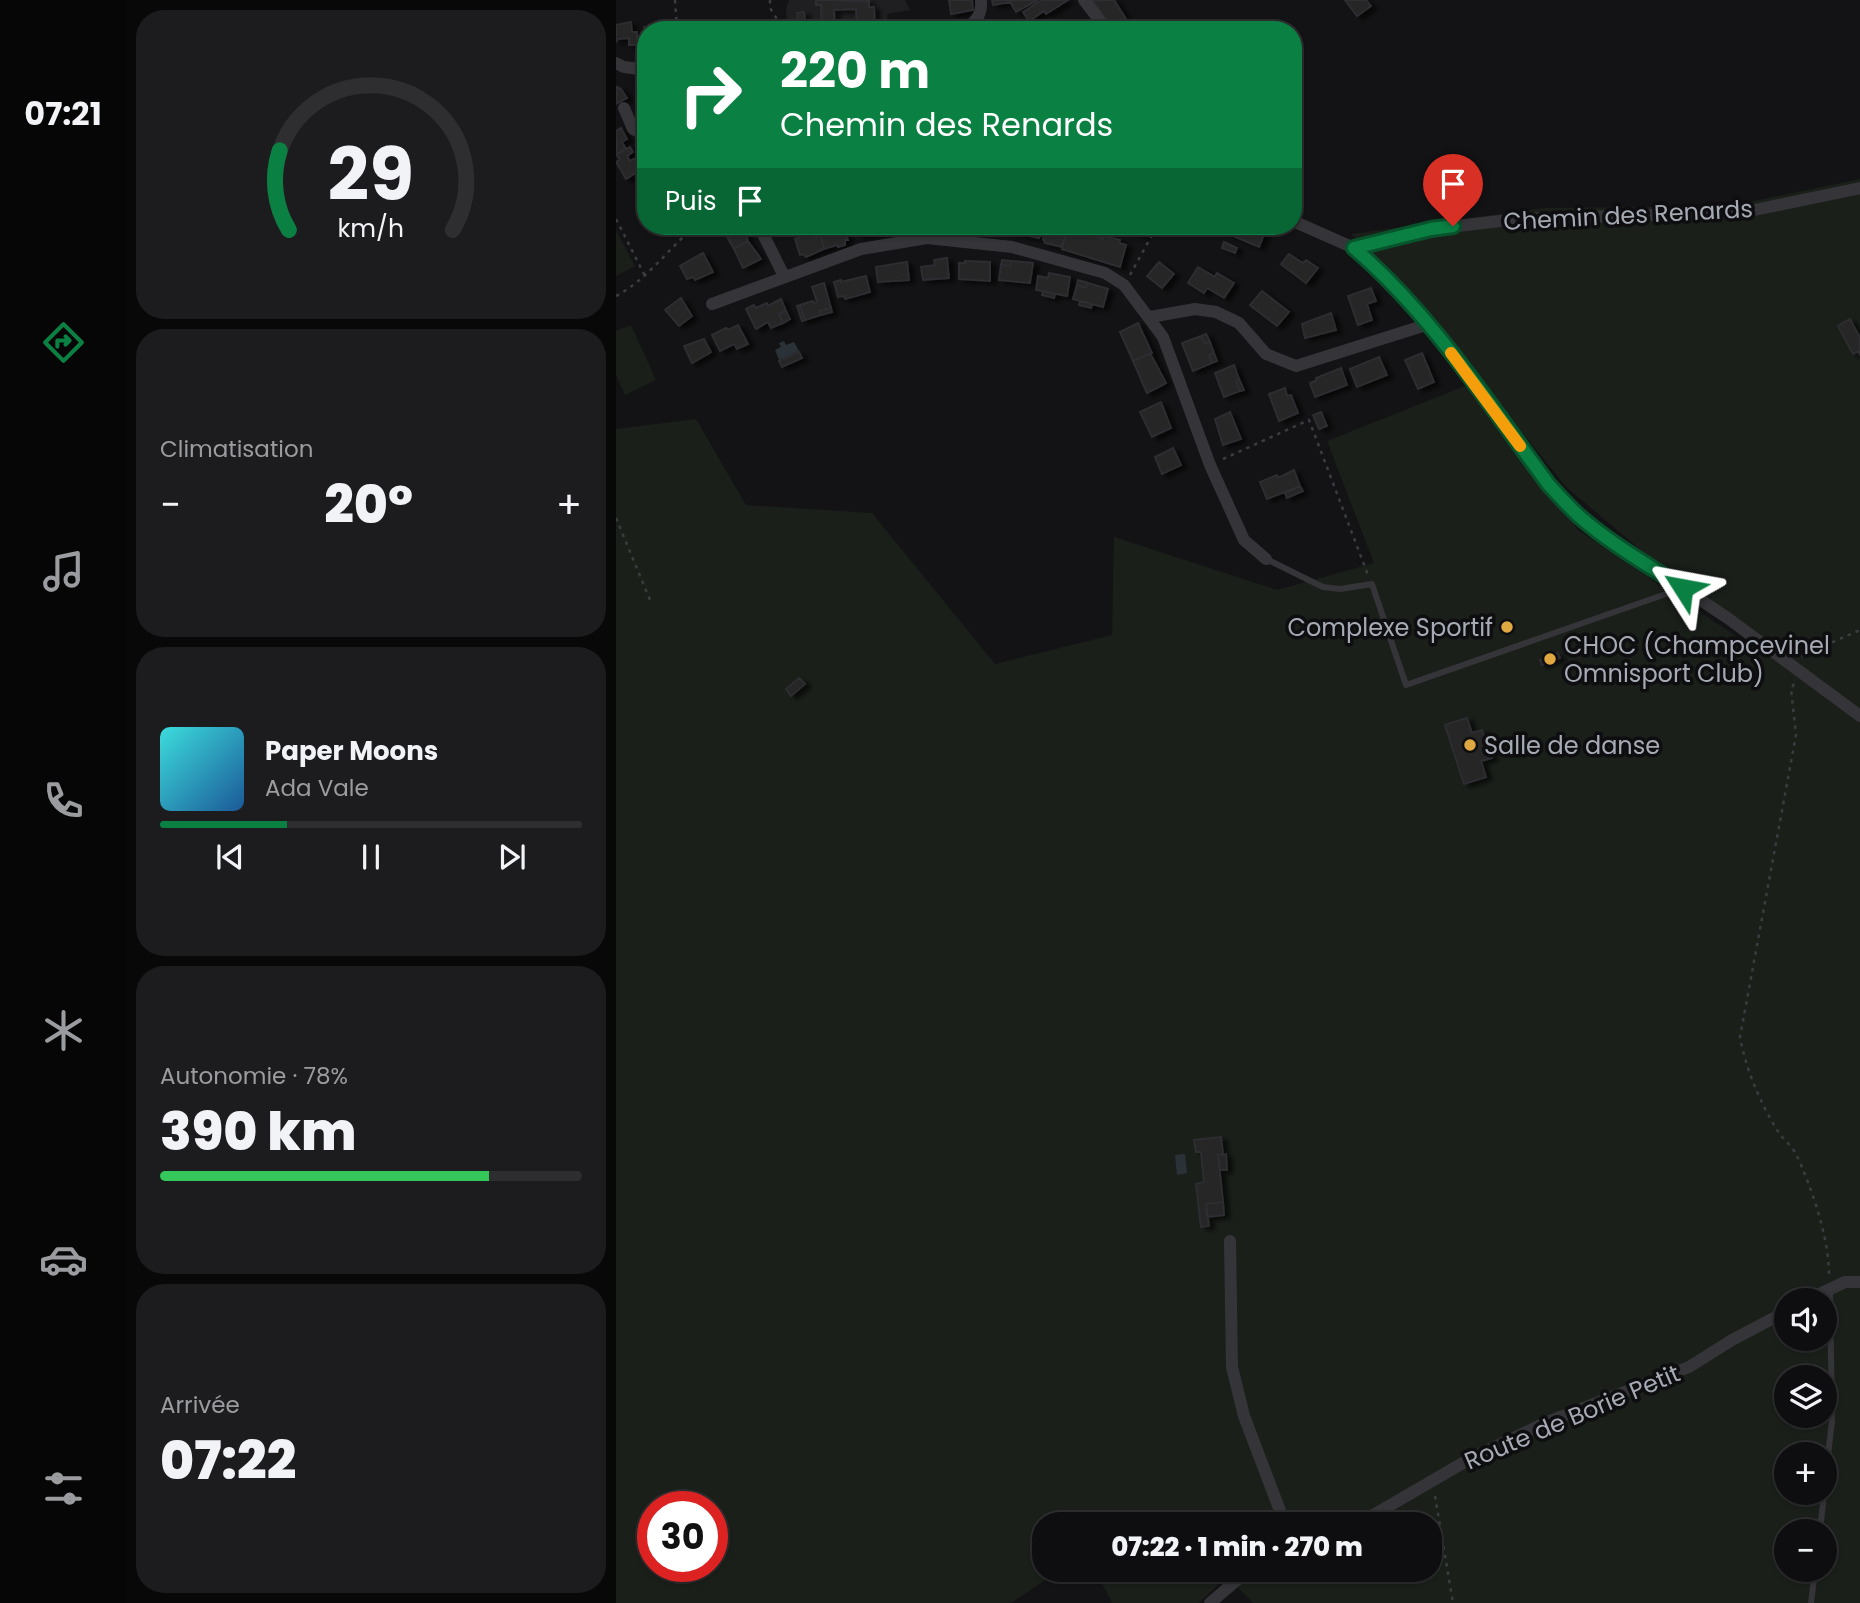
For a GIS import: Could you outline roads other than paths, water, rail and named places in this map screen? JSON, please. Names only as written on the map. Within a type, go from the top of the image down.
[{"type":"street","points":[[976,21],[981,10],[981,0]]},
{"type":"street","points":[[1084,0],[1101,21]]},
{"type":"street","points":[[616,63],[637,69]]},
{"type":"street","points":[[624,108],[633,129],[637,131]]},
{"type":"street","name":"Chemin des Renards","points":[[1354,248],[1431,229],[1518,219],[1745,212],[1859,191]]},
{"type":"street","points":[[1302,225],[1354,248],[1388,277],[1429,324],[1549,485],[1580,517],[1789,662],[1860,716]]},
{"type":"street","points":[[764,235],[784,276]]},
{"type":"street","points":[[712,303],[861,248],[927,238],[1013,247],[1105,274],[1124,285],[1163,337],[1210,465],[1244,540],[1266,559]]},
{"type":"street","points":[[1150,317],[1195,309],[1216,312],[1239,323],[1266,354],[1296,366],[1429,324]]},
{"type":"street","points":[[1230,1241],[1231,1367],[1244,1416],[1280,1512]]},
{"type":"street","points":[[1832,1288],[1845,1282],[1860,1282]]},
{"type":"street","name":"Route de Borie Petit","points":[[1378,1512],[1468,1460],[1547,1422],[1689,1367],[1774,1318]]},
{"type":"street","points":[[1210,1603],[1235,1582]]},
{"type":"lane","points":[[1266,559],[1323,587],[1340,589],[1372,584],[1406,685],[1683,588]]},
{"type":"lane","points":[[1830,1442],[1832,1421],[1831,1351]]},
{"type":"lane","points":[[1811,1603],[1814,1582]]},
{"type":"place","name":"Complexe Sportif","points":[[1507,627]]},
{"type":"place","name":"CHOC (Champcevinel Omnisport Club)","points":[[1550,659]]},
{"type":"place","name":"Salle de danse","points":[[1470,745]]}]
